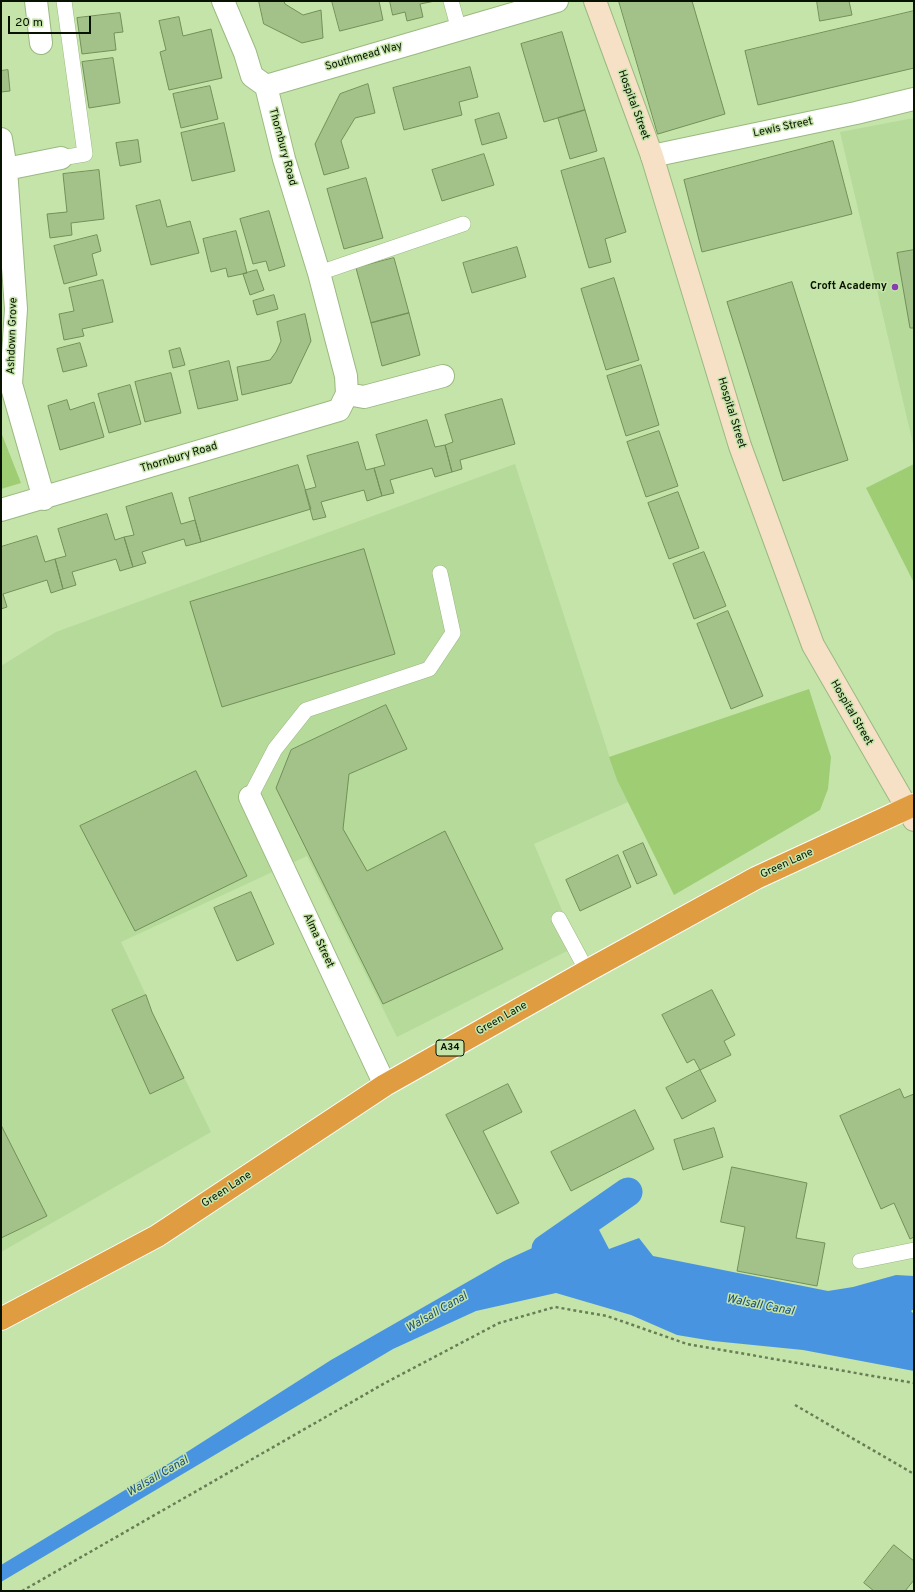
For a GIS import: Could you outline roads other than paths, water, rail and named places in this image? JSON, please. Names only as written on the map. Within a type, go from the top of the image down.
[{"type":"highway","name":"Green Lane","points":[[1,1319],[158,1236],[385,1085],[587,971],[756,878],[911,811]]},
{"type":"street","points":[[36,1],[42,43]]},
{"type":"street","points":[[223,1],[245,53],[252,76],[266,86]]},
{"type":"street","name":"Southmead Way","points":[[266,86],[557,1]]},
{"type":"street","name":"Hospital Street","points":[[595,1],[652,156],[740,446],[813,645],[911,811]]},
{"type":"street","name":"Thornbury Road","points":[[1,510],[44,499],[340,410],[347,394],[346,376],[319,273],[284,159],[266,86]]},
{"type":"street","name":"Lewis Street","points":[[652,156],[856,113],[914,99]]},
{"type":"street","name":"Ashdown Grove","points":[[1,139],[6,169],[16,309],[11,384],[44,499]]},
{"type":"street","points":[[6,169],[61,158]]},
{"type":"street","points":[[347,394],[364,397],[443,376]]},
{"type":"street","name":"Alma Street","points":[[250,797],[385,1085]]},
{"type":"lane","points":[[61,158],[85,154],[64,1]]},
{"type":"lane","points":[[451,1],[459,30]]},
{"type":"lane","points":[[319,273],[463,224]]},
{"type":"lane","points":[[250,797],[275,749],[306,710],[429,669],[453,633],[440,573]]},
{"type":"lane","points":[[559,919],[587,971]]},
{"type":"lane","points":[[860,1261],[914,1250]]},
{"type":"water","name":"Walsall Canal","points":[[628,1192],[597,1217],[597,1226],[609,1249],[639,1238],[653,1256],[828,1291],[853,1287],[896,1275],[914,1276],[914,1309],[911,1311],[914,1314],[914,1371],[803,1350],[713,1341],[677,1335],[631,1315],[556,1293],[476,1311],[393,1349],[1,1582],[1,1565],[168,1464],[331,1360],[504,1261],[576,1228]]},
{"type":"waterway","points":[[546,1249],[628,1192]]},
{"type":"place","name":"Croft Academy","points":[[895,287]]}]
